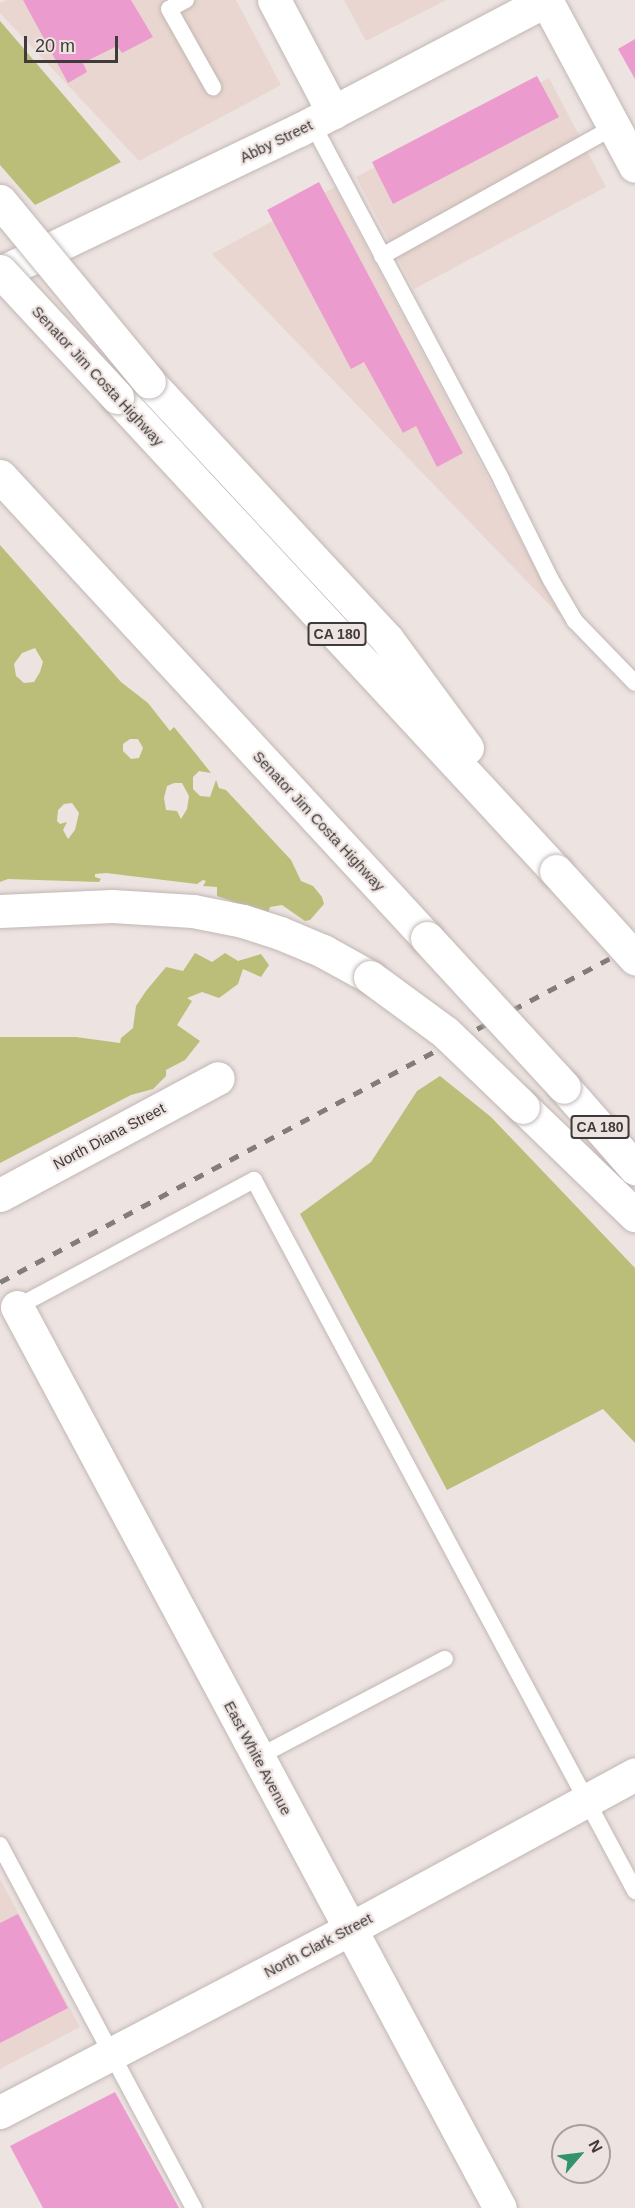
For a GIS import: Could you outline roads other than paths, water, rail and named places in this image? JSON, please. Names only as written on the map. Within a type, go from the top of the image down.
[{"type":"main road","points":[[274,0],[322,117]]},
{"type":"main road","points":[[547,0],[635,165]]},
{"type":"main road","name":"Abby Street","points":[[0,272],[322,117],[547,0]]},
{"type":"main road","points":[[0,201],[149,382],[387,639],[556,871]]},
{"type":"main road","name":"Senator Jim Costa Highway","points":[[0,272],[635,958]]},
{"type":"main road","name":"Senator Jim Costa Highway","points":[[0,476],[564,1087],[635,1168]]},
{"type":"main road","points":[[0,911],[112,906],[193,911],[243,921],[323,951],[370,977],[446,1032],[635,1215]]},
{"type":"main road","name":"North Diana Street","points":[[0,1195],[218,1078]]},
{"type":"main road","name":"East White Avenue","points":[[16,1307],[500,2208]]},
{"type":"main road","name":"North Clark Street","points":[[0,2112],[350,1929],[635,1774]]},
{"type":"lane","points":[[186,0],[169,9],[213,87]]},
{"type":"lane","points":[[322,117],[382,256],[502,481],[551,580],[575,621],[635,682]]},
{"type":"lane","points":[[382,256],[614,127]]},
{"type":"lane","points":[[16,1307],[254,1180],[635,1891]]},
{"type":"lane","points":[[258,1757],[445,1659]]},
{"type":"lane","points":[[0,1845],[194,2208]]},
{"type":"railway","points":[[0,1282],[635,945]]}]
